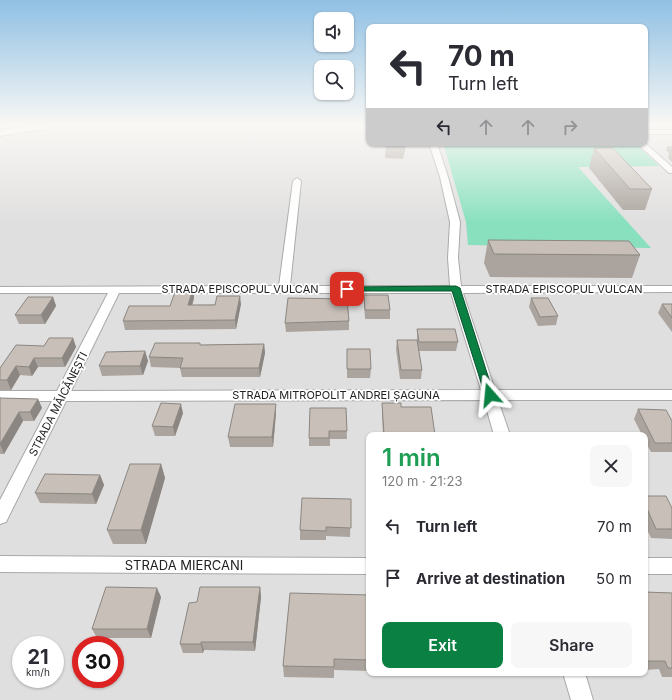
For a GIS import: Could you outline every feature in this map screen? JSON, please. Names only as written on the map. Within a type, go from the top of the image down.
[{"type":"street","points":[[438,158],[455,222],[453,258],[456,288],[501,432]]},
{"type":"street","points":[[658,158],[672,170]]},
{"type":"street","points":[[284,289],[297,181]]},
{"type":"street","name":"STRADA EPISCOPUL VULCAN","points":[[0,290],[456,288],[672,289]]},
{"type":"street","name":"STRADA MĂICĂNEȘTI","points":[[0,517],[115,290]]},
{"type":"street","name":"STRADA MITROPOLIT ANDREI ȘAGUNA","points":[[0,396],[672,395]]},
{"type":"street","name":"STRADA MIERCANI","points":[[0,564],[366,566]]},
{"type":"street","points":[[648,566],[672,566]]},
{"type":"street","points":[[575,676],[582,700]]},
{"type":"shaded area","points":[[0,158],[672,158],[672,700],[0,700]]},
{"type":"green space","points":[[447,158],[650,158],[659,166],[578,167],[651,248],[468,245],[466,222]]},
{"type":"building","points":[[602,158],[622,158],[652,189],[630,189]]},
{"type":"building","points":[[488,240],[629,241],[640,255],[494,254]]},
{"type":"building","points":[[176,289],[193,289],[188,305],[215,305],[217,296],[240,296],[235,320],[123,321],[129,306],[170,306]]},
{"type":"building","points":[[364,295],[388,295],[390,310],[365,310]]},
{"type":"building","points":[[28,297],[53,297],[41,315],[15,315]]},
{"type":"building","points":[[288,298],[347,299],[349,321],[285,323]]},
{"type":"building","points":[[531,298],[548,298],[558,316],[540,317]]},
{"type":"building","points":[[662,304],[672,304],[672,318]]},
{"type":"building","points":[[417,329],[455,329],[458,342],[419,342]]},
{"type":"building","points":[[49,338],[73,338],[62,358],[34,358],[29,367],[16,366],[7,380],[0,380],[0,368],[16,345],[44,346]]},
{"type":"building","points":[[397,340],[417,340],[422,370],[401,370]]},
{"type":"building","points":[[155,343],[200,343],[200,345],[264,344],[259,368],[180,368],[183,358],[149,357]]},
{"type":"building","points":[[347,349],[370,349],[371,369],[347,369]]},
{"type":"building","points":[[145,351],[140,366],[99,366],[106,352]]},
{"type":"building","points":[[0,398],[38,399],[30,412],[19,412],[0,444]]},
{"type":"building","points":[[161,403],[181,404],[173,427],[152,426]]},
{"type":"building","points":[[382,403],[401,403],[401,407],[431,407],[435,432],[384,432]]},
{"type":"building","points":[[235,404],[276,404],[272,437],[228,437]]},
{"type":"building","points":[[310,408],[346,408],[347,431],[329,431],[329,438],[309,438]]},
{"type":"building","points":[[638,409],[666,410],[672,421],[672,443],[655,443]]},
{"type":"building","points":[[130,464],[161,464],[141,530],[107,530]]},
{"type":"building","points":[[45,474],[100,475],[92,494],[35,493]]},
{"type":"building","points":[[648,496],[666,496],[672,508],[672,529],[656,529],[648,511]]},
{"type":"building","points":[[302,498],[351,499],[351,528],[326,527],[326,531],[300,530]]},
{"type":"building","points":[[106,587],[157,588],[147,629],[92,629]]},
{"type":"building","points":[[200,587],[260,587],[253,642],[201,642],[201,644],[180,644],[189,603],[197,602]]},
{"type":"building","points":[[648,592],[672,593],[672,668],[668,668],[665,661],[648,661]]},
{"type":"building","points":[[290,593],[366,595],[366,660],[334,659],[334,667],[283,666]]},
{"type":"route","points":[[347,289],[456,288],[490,395]]}]
